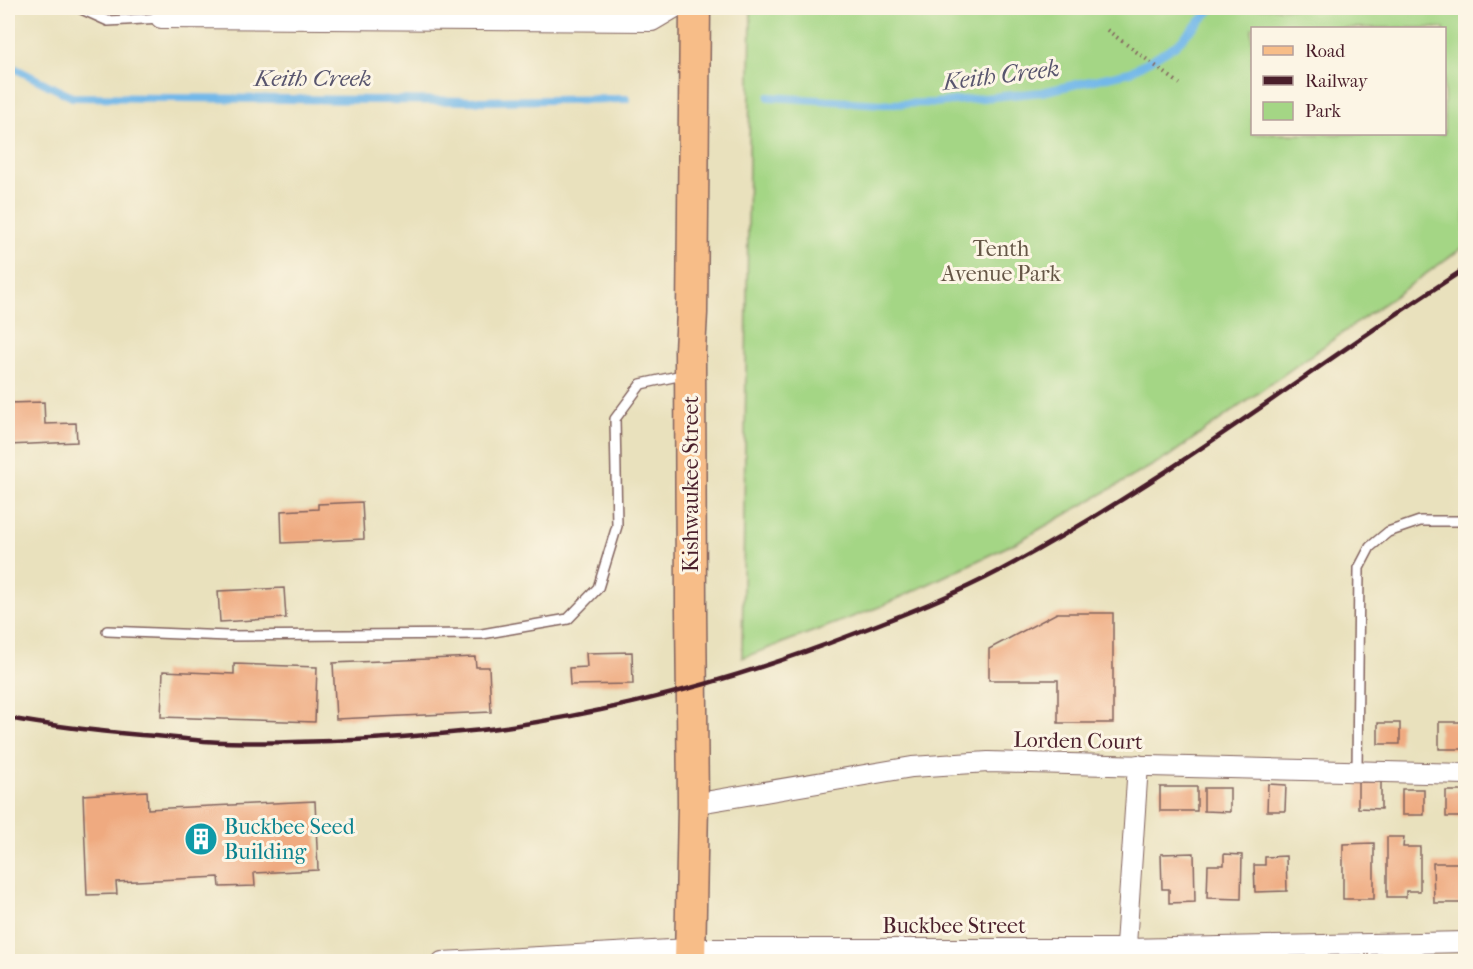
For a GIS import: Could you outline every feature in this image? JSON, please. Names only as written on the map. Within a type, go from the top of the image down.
[{"type":"main road","name":"Kishwaukee Street","points":[[690,955],[693,804],[690,373],[695,8]]},
{"type":"street","points":[[323,18],[376,8]]},
{"type":"street","points":[[161,18],[652,21],[674,8]]},
{"type":"street","name":"Lorden Court","points":[[693,804],[912,767],[988,762],[1466,774]]},
{"type":"street","points":[[1125,955],[1138,765]]},
{"type":"street","name":"Buckbee Street","points":[[442,962],[690,955],[1125,955],[1466,942]]},
{"type":"lane","points":[[79,8],[108,21],[161,18]]},
{"type":"lane","points":[[107,631],[228,636],[482,634],[568,619],[598,588],[616,526],[615,419],[641,384],[690,373]]},
{"type":"lane","points":[[1357,771],[1359,568],[1370,547],[1388,532],[1420,521],[1466,521]]},
{"type":"path","points":[[1107,30],[1180,84]]},
{"type":"green space","name":"Tenth Avenue Park","points":[[751,8],[1465,8],[1465,246],[1169,456],[1017,542],[882,606],[742,658]]},
{"type":"building","points":[[44,402],[45,424],[76,423],[77,442],[8,445],[8,403]]},
{"type":"building","points":[[362,502],[364,539],[282,543],[281,511],[318,509],[318,504]]},
{"type":"building","points":[[284,588],[286,618],[220,622],[218,591]]},
{"type":"building","points":[[1057,613],[1113,613],[1113,723],[1058,723],[1058,680],[989,680],[989,649]]},
{"type":"building","points":[[632,652],[633,684],[570,685],[569,668],[587,667],[586,653]]},
{"type":"building","points":[[475,657],[476,667],[489,667],[491,712],[336,719],[333,663]]},
{"type":"building","points":[[234,664],[317,667],[315,722],[161,717],[163,671],[234,674]]},
{"type":"building","points":[[1439,722],[1466,722],[1466,749],[1439,749]]},
{"type":"building","points":[[1378,723],[1400,723],[1400,744],[1378,744]]},
{"type":"building","points":[[1358,782],[1381,782],[1381,809],[1358,808]]},
{"type":"building","points":[[1268,784],[1286,785],[1285,811],[1267,811]]},
{"type":"building","points":[[1160,787],[1197,787],[1197,811],[1160,811]]},
{"type":"building","points":[[1204,788],[1230,788],[1230,812],[1204,811]]},
{"type":"building","points":[[1402,789],[1424,789],[1424,815],[1402,815]]},
{"type":"building","name":"Buckbee Seed Building","points":[[147,791],[148,809],[315,801],[318,870],[254,873],[255,886],[220,887],[219,877],[116,882],[117,894],[87,895],[83,795]]},
{"type":"building","points":[[1446,791],[1466,791],[1466,817],[1446,817]]},
{"type":"building","points":[[1387,837],[1404,837],[1403,847],[1420,847],[1420,891],[1406,891],[1406,897],[1387,897]]},
{"type":"building","points":[[1374,843],[1374,899],[1343,899],[1343,844]]},
{"type":"building","points":[[1194,853],[1195,902],[1169,903],[1169,889],[1162,889],[1161,854]]},
{"type":"building","points":[[1224,854],[1242,855],[1241,899],[1207,898],[1208,865],[1224,865]]},
{"type":"building","points":[[1286,856],[1287,891],[1255,892],[1254,865],[1265,865],[1265,857]]},
{"type":"building","points":[[1433,863],[1462,863],[1462,903],[1434,903]]},
{"type":"waterway","name":"Keith Creek","points":[[769,97],[883,104],[934,103],[1042,92],[1130,72],[1176,45],[1213,8]]},
{"type":"waterway","name":"Keith Creek","points":[[8,65],[72,97],[481,101],[626,99]]},
{"type":"railway","points":[[8,718],[91,730],[204,741],[261,743],[355,740],[467,732],[550,720],[639,701],[727,678],[813,649],[911,611],[983,579],[1040,549],[1191,455],[1466,268]]},
{"type":"place","name":"Buckbee Seed Building","points":[[201,839]]}]
